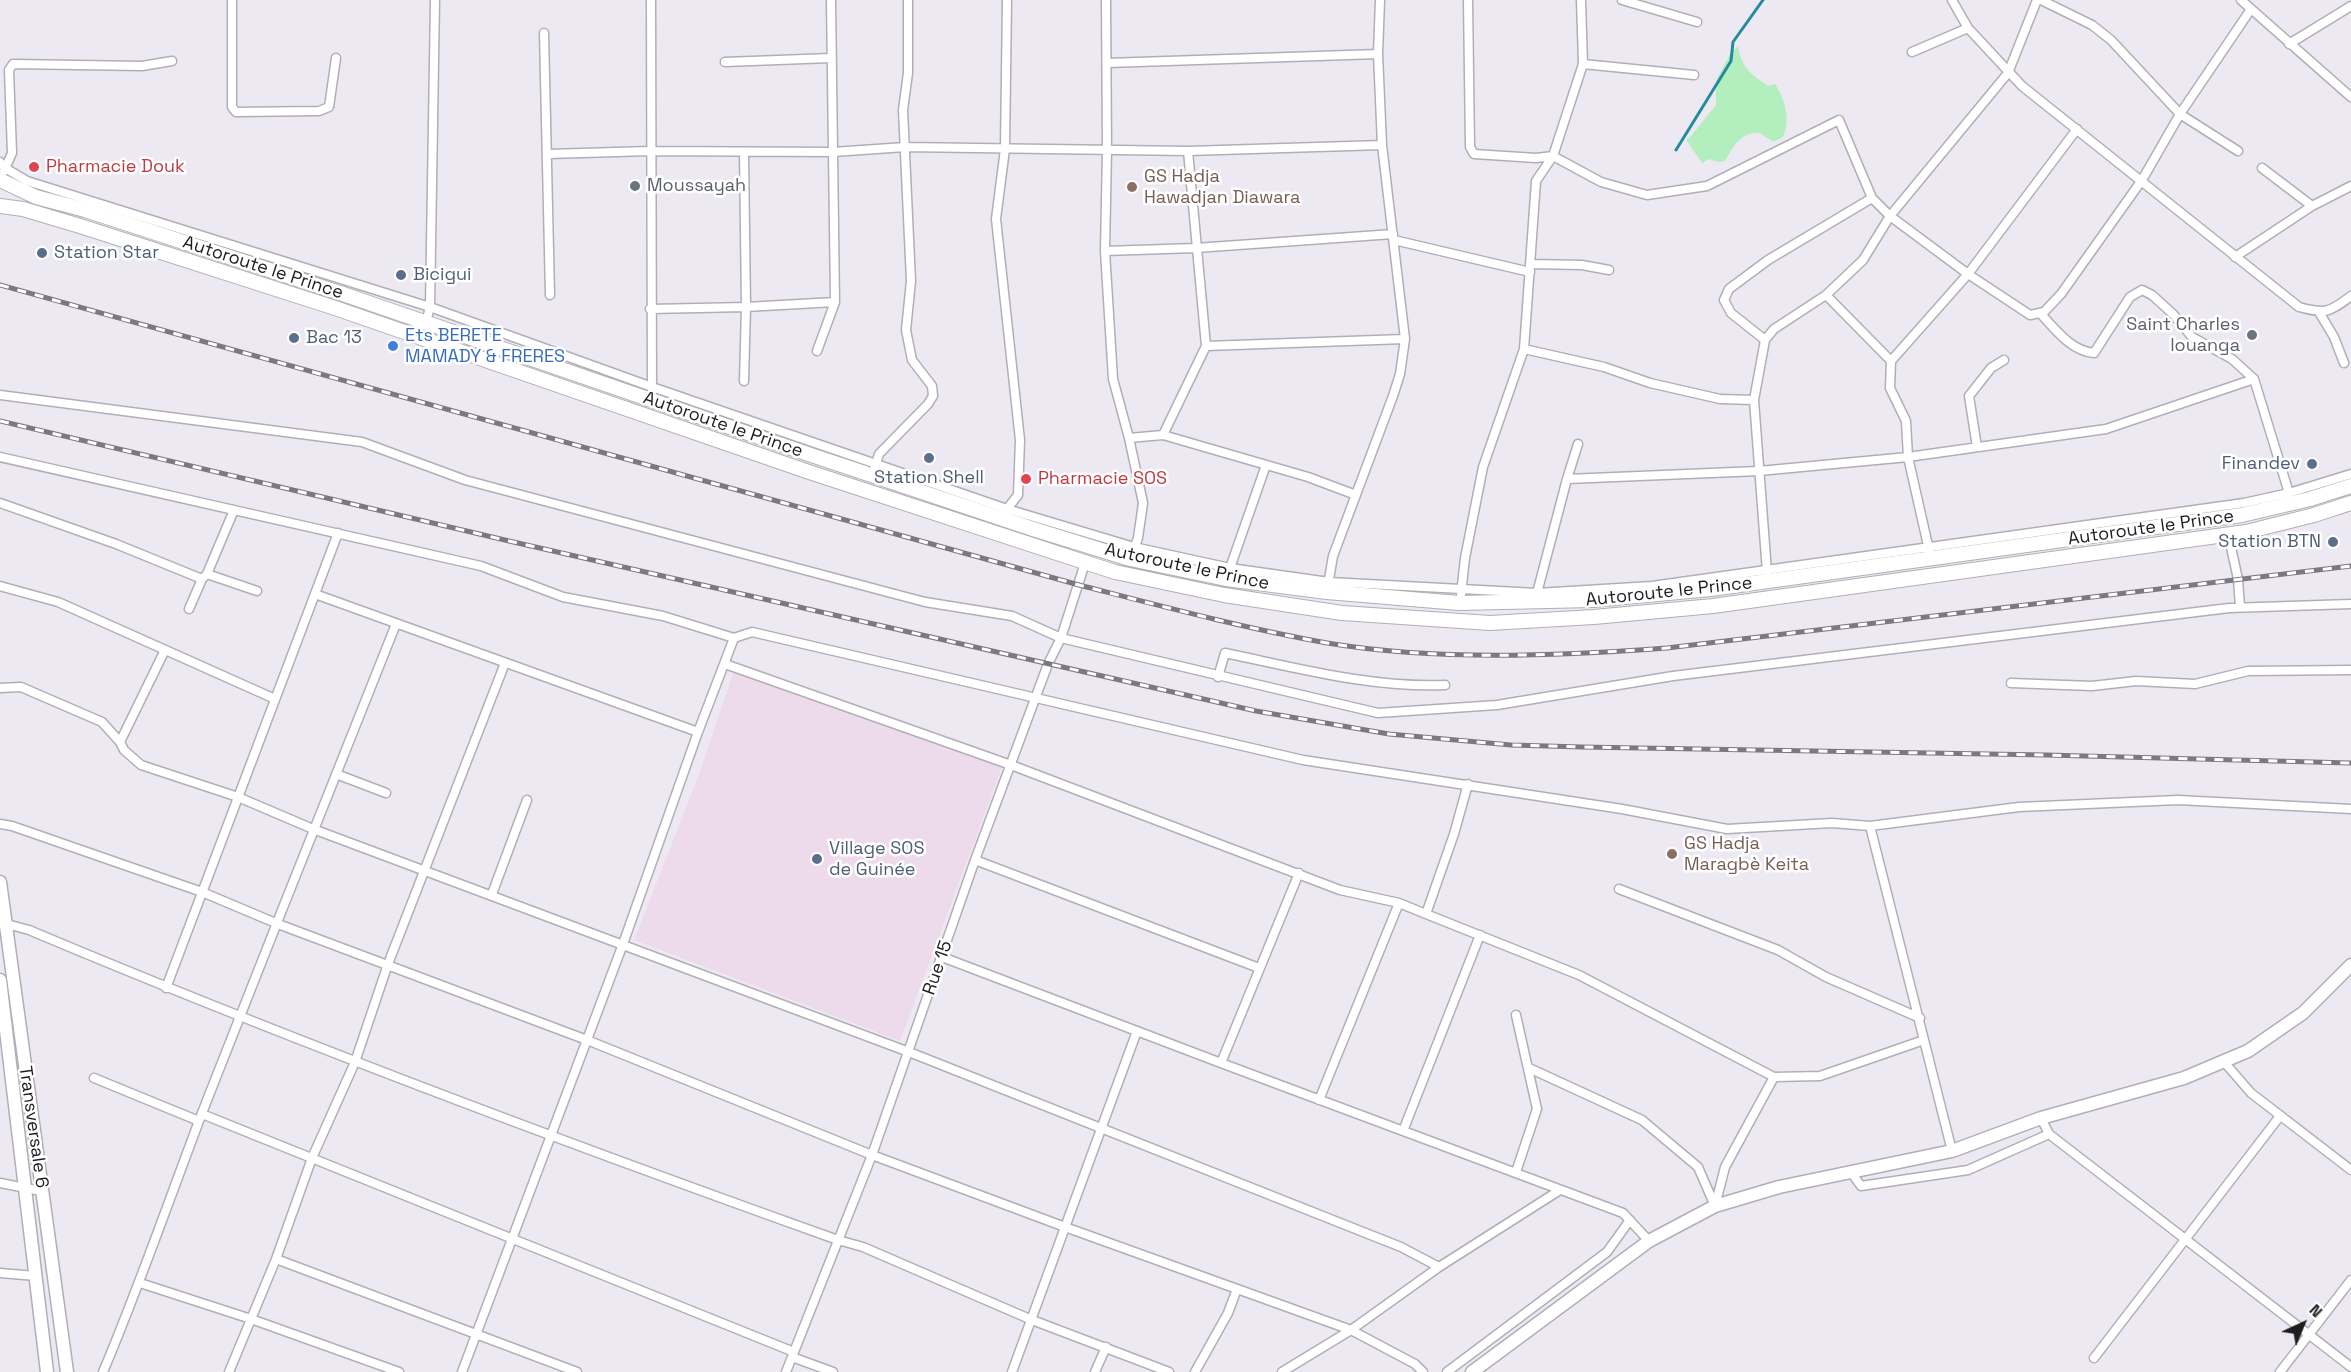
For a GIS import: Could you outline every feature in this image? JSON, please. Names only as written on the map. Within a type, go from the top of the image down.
[{"type":"main road","name":"Autoroute le Prince","points":[[1,172],[36,197],[95,213],[652,394],[1006,514],[1226,579],[1460,597],[1593,600],[1711,590],[1768,575],[1929,553],[2242,516],[2351,486]]},
{"type":"main road","name":"Autoroute le Prince","points":[[0,206],[23,209],[80,226],[335,308],[820,476],[1115,573],[1224,595],[1321,610],[1490,622],[1594,617],[1713,606],[2228,534],[2314,515],[2351,503]]},
{"type":"main road","name":"Transversale 6","points":[[0,882],[2,923],[67,1372]]},
{"type":"main road","points":[[1472,1372],[1649,1241],[1715,1206],[1779,1186],[1952,1151],[2041,1118],[2184,1078],[2225,1063],[2248,1052],[2303,1013],[2351,965]]},
{"type":"main road","name":"Transversale 6","points":[[0,980],[27,1189],[47,1372]]},
{"type":"street","points":[[232,0],[232,107],[236,112],[319,111],[329,107],[336,58]]},
{"type":"street","points":[[426,322],[430,307],[435,0]]},
{"type":"street","points":[[172,61],[141,66],[13,64],[9,70],[12,153],[1,172],[430,307],[652,394],[651,0]]},
{"type":"street","points":[[818,351],[835,302],[831,0]]},
{"type":"street","points":[[874,470],[879,454],[920,413],[933,396],[932,386],[912,360],[906,330],[911,281],[903,110],[908,73],[908,0]]},
{"type":"street","points":[[1006,514],[1018,495],[1020,440],[996,219],[1005,149],[1007,0]]},
{"type":"street","points":[[1106,0],[1105,251],[1113,380],[1129,438],[1143,503],[1138,538],[1132,553],[1230,568],[1328,587],[1333,556],[1394,396],[1405,339],[1382,145],[1378,54],[1380,0]]},
{"type":"street","points":[[1468,0],[1471,151],[1474,154],[1536,158],[1553,156],[1601,182],[1647,195],[1707,186],[1839,120],[1872,198],[1890,216],[1968,274],[2030,315],[2044,312],[2061,294],[2142,180],[2181,114],[2251,9]]},
{"type":"street","points":[[1581,0],[1583,64],[1553,156],[1536,181],[1524,349],[1483,467],[1465,558],[1460,597],[1652,586],[1768,575],[1754,400],[1765,340],[1774,329],[1826,295],[1863,260],[1890,216],[2008,73],[2037,0]]},
{"type":"street","points":[[1622,0],[1697,22]]},
{"type":"street","points":[[1952,0],[1968,28],[2008,73],[2299,306],[2319,312],[2337,307],[2351,296]]},
{"type":"street","points":[[2041,0],[2092,25],[2111,40],[2181,114],[2238,151]]},
{"type":"street","points":[[2241,0],[2351,97]]},
{"type":"street","points":[[2289,44],[2351,6]]},
{"type":"street","points":[[1912,52],[1968,28]]},
{"type":"street","points":[[544,33],[550,295]]},
{"type":"street","points":[[1107,63],[1378,54]]},
{"type":"street","points":[[725,62],[831,58]]},
{"type":"street","points":[[1583,64],[1694,75]]},
{"type":"street","points":[[2077,129],[1968,274],[1891,361],[1890,388],[1906,421],[1908,457],[1929,553],[2244,503],[2289,494],[2351,474]]},
{"type":"street","points":[[548,154],[650,151],[833,152],[905,147],[1188,151],[1382,145]]},
{"type":"street","points":[[1163,435],[1206,346],[1188,151]]},
{"type":"street","points":[[744,153],[746,308],[744,381]]},
{"type":"street","points":[[2262,168],[2312,206]]},
{"type":"street","points":[[2235,257],[2312,206],[2351,186]]},
{"type":"street","points":[[1765,340],[1731,313],[1724,300],[1729,289],[1768,260],[1872,198]]},
{"type":"street","points":[[1105,251],[1393,237],[1531,268],[1582,265],[1609,270]]},
{"type":"street","points":[[2040,313],[2058,333],[2081,352],[2094,353],[2130,297],[2142,290],[2152,296],[2174,314],[2192,337],[2232,359],[2254,379],[2289,494]]},
{"type":"street","points":[[1826,295],[1891,361]]},
{"type":"street","points":[[650,309],[746,308],[835,302]]},
{"type":"street","points":[[2319,312],[2334,337],[2344,363]]},
{"type":"street","points":[[1206,346],[1405,339]]},
{"type":"street","points":[[1524,349],[1604,367],[1650,383],[1720,399],[1754,400]]},
{"type":"street","points":[[1977,447],[1969,396],[1991,368],[2004,360]]},
{"type":"street","points":[[1567,479],[1759,471],[1908,457],[2106,429],[2254,379]]},
{"type":"street","points":[[0,395],[362,442],[465,480],[925,602],[1012,616],[1061,638],[1218,677],[1378,713],[1497,705],[1673,676],[2240,608],[2351,604]]},
{"type":"street","points":[[1129,438],[1163,435],[1308,477],[1356,495]]},
{"type":"street","points":[[1537,593],[1578,444]]},
{"type":"street","points":[[0,457],[481,566],[563,597],[663,616],[734,638],[752,632],[1303,760],[1622,809],[1727,829],[1832,823],[1869,826],[2019,807],[2178,800],[2351,809]]},
{"type":"street","points":[[1230,568],[1266,465]]},
{"type":"street","points":[[0,503],[205,577],[257,591]]},
{"type":"street","points":[[189,609],[234,510]]},
{"type":"street","points":[[166,988],[338,533]]},
{"type":"street","points":[[2228,534],[2238,579],[2240,608]]},
{"type":"street","name":"Rue 15","points":[[786,1372],[872,1155],[975,860],[1048,664],[1061,638],[1085,563]]},
{"type":"street","points":[[0,586],[58,602],[275,699]]},
{"type":"street","points":[[315,594],[698,732]]},
{"type":"street","points":[[103,1372],[140,1283],[313,829],[396,624]]},
{"type":"street","points":[[462,1372],[623,944],[734,638]]},
{"type":"street","points":[[120,742],[165,650]]},
{"type":"street","points":[[1218,677],[1225,652],[1356,680],[1416,686],[1445,685]]},
{"type":"street","points":[[229,1372],[276,1259],[312,1158],[355,1062],[388,964],[505,663]]},
{"type":"street","points":[[725,664],[1011,765],[1340,890],[1399,903],[1579,975],[1774,1077],[1820,1076],[1924,1040]]},
{"type":"street","points":[[2011,683],[2092,686],[2136,681],[2195,684],[2248,671],[2351,670]]},
{"type":"street","points":[[0,688],[21,687],[102,722],[124,750],[141,765],[238,797],[313,829],[492,894],[909,1052],[1401,1247],[1439,1267]]},
{"type":"street","points":[[336,774],[386,793]]},
{"type":"street","points":[[1426,914],[1454,834],[1468,784]]},
{"type":"street","points":[[492,894],[527,800]]},
{"type":"street","points":[[0,824],[12,826],[202,892],[278,924],[587,1040],[872,1155],[1351,1330],[1415,1364],[1423,1372]]},
{"type":"street","points":[[1869,826],[1920,1018],[1952,1151]]},
{"type":"street","points":[[975,860],[1259,968]]},
{"type":"street","points":[[1221,1063],[1299,873]]},
{"type":"street","points":[[1619,889],[1779,950],[1826,977],[1920,1018]]},
{"type":"street","points":[[1319,1100],[1399,903]]},
{"type":"street","points":[[2,923],[29,930],[241,1018],[551,1137],[873,1251],[1032,1320],[1169,1372]]},
{"type":"street","points":[[1402,1131],[1480,935]]},
{"type":"street","points":[[942,957],[1623,1213],[1649,1241]]},
{"type":"street","points":[[1516,1015],[1537,1109],[1516,1172]]},
{"type":"street","points":[[1012,1372],[1137,1030]]},
{"type":"street","points":[[2225,1063],[2251,1093],[2351,1170]]},
{"type":"street","points":[[1529,1068],[1642,1120],[1698,1167],[1715,1206]]},
{"type":"street","points":[[1715,1206],[1725,1167],[1774,1077]]},
{"type":"street","points":[[94,1078],[312,1158],[832,1372]]},
{"type":"street","points":[[2094,1358],[2280,1116]]},
{"type":"street","points":[[2041,1118],[2049,1134],[2351,1367]]},
{"type":"street","points":[[1851,1172],[1861,1186],[1968,1170],[2049,1134]]},
{"type":"street","points":[[0,1183],[41,1191]]},
{"type":"street","points":[[1282,1372],[1351,1330],[1439,1267],[1560,1190]]},
{"type":"street","points":[[1447,1372],[1606,1252],[1630,1220]]},
{"type":"street","points":[[276,1259],[577,1372]]},
{"type":"street","points":[[0,1273],[36,1276]]},
{"type":"street","points":[[2280,1372],[2351,1280]]},
{"type":"street","points":[[140,1283],[251,1319],[399,1372]]},
{"type":"street","points":[[1195,1372],[1228,1313],[1237,1289]]},
{"type":"street","points":[[1095,1372],[1106,1347]]},
{"type":"shaded area","name":"Village SOS de Guinée","points":[[734,671],[1002,767],[900,1041],[634,940],[698,777]]},
{"type":"green space","points":[[1738,46],[1748,70],[1768,86],[1775,84],[1779,90],[1787,117],[1783,137],[1773,142],[1760,133],[1753,133],[1738,141],[1725,161],[1718,162],[1709,159],[1702,163],[1686,140],[1716,105],[1716,81],[1730,54]]},
{"type":"waterway","points":[[1676,150],[1731,61],[1733,42],[1763,0]]},
{"type":"railway","points":[[0,285],[1079,585],[1264,631],[1368,649],[1453,655],[1540,655],[1667,648],[2351,566]]},
{"type":"railway","points":[[0,421],[509,541],[1256,711],[1389,734],[1511,745],[2351,763]]},
{"type":"place","name":"Pharmacie Douk","points":[[34,167]]},
{"type":"place","name":"Moussayah","points":[[635,186]]},
{"type":"place","name":"GS Hadja Hawadjan Diawara","points":[[1132,187]]},
{"type":"place","name":"Station Star","points":[[42,253]]},
{"type":"place","name":"Bicigui","points":[[401,275]]},
{"type":"place","name":"Saint Charles louanga","points":[[2252,335]]},
{"type":"place","name":"Bac 13","points":[[294,338]]},
{"type":"place","name":"Ets BERETE MAMADY & FRERES","points":[[393,346]]},
{"type":"place","name":"Station Shell","points":[[929,458]]},
{"type":"place","name":"Finandev","points":[[2312,464]]},
{"type":"place","name":"Pharmacie SOS","points":[[1026,479]]},
{"type":"place","name":"Station BTN","points":[[2333,542]]},
{"type":"place","name":"GS Hadja Maragbè Keita","points":[[1672,854]]},
{"type":"place","name":"Village SOS de Guinée","points":[[817,859]]}]
